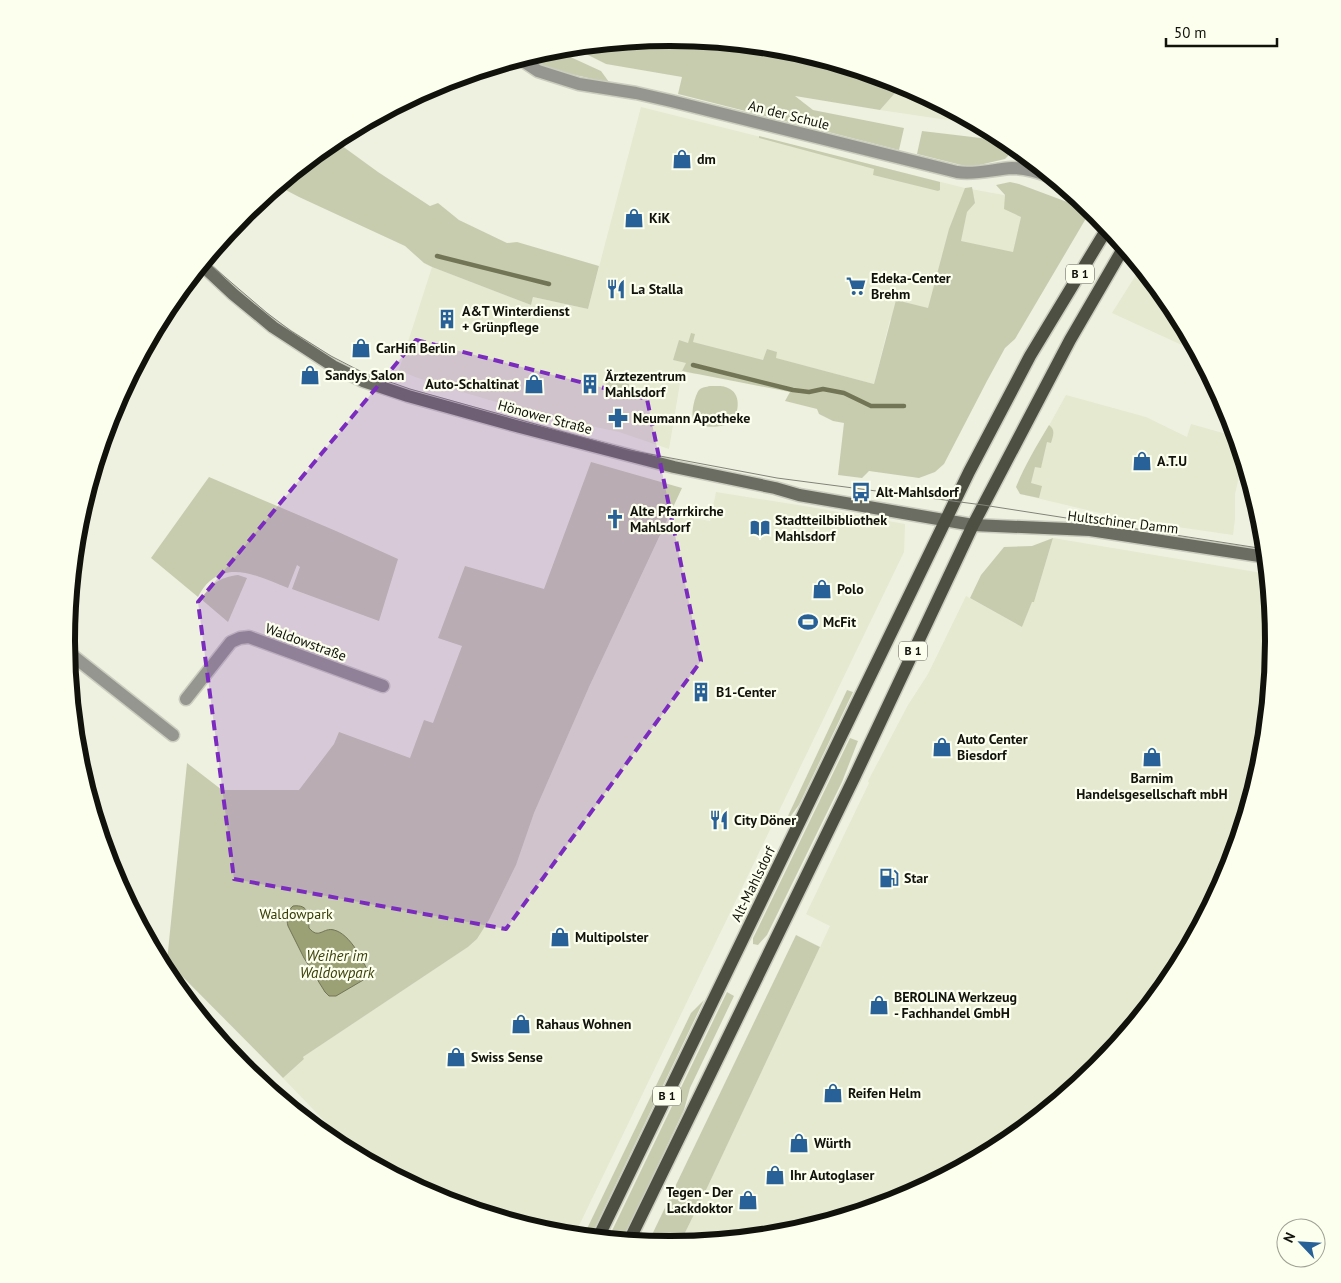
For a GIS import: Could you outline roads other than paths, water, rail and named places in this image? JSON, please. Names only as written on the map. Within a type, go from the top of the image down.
[{"type":"main road","name":"Alt-Mahlsdorf","points":[[601,1233],[945,520],[1030,356],[1104,234]]},
{"type":"main road","name":"B 1","points":[[632,1235],[854,778],[973,525],[1070,340],[1121,252]]},
{"type":"main road","name":"Hönower Straße","points":[[206,269],[273,327],[333,366],[363,381],[408,396],[520,427],[674,467],[799,495],[945,520]]},
{"type":"main road","name":"Hultschiner Damm","points":[[945,520],[973,525],[1090,530],[1260,556]]},
{"type":"street","name":"An der Schule","points":[[528,64],[538,71],[579,84],[636,93],[958,172],[966,173],[1013,168],[1036,171]]},
{"type":"street","name":"Waldowstraße","points":[[186,699],[231,642],[249,637],[383,686]]},
{"type":"street","points":[[76,663],[173,735]]},
{"type":"water","name":"Weiher im Waldowpark","points":[[293,906],[305,909],[308,915],[309,928],[312,931],[318,933],[334,930],[340,932],[351,942],[369,974],[365,979],[336,996],[329,996],[325,992],[304,958],[288,926],[289,910]]},
{"type":"waterway","points":[[437,256],[549,284]]},
{"type":"waterway","points":[[693,365],[793,390],[809,392],[823,389],[844,393],[871,406],[904,406]]},
{"type":"tram line","points":[[210,264],[291,331],[331,356],[362,372],[410,389],[628,450],[777,478],[983,505],[1258,548]]},
{"type":"place","name":"dm","points":[[682,159]]},
{"type":"place","name":"KiK","points":[[634,218]]},
{"type":"place","name":"Edeka-Center Brehm","points":[[856,286]]},
{"type":"place","name":"La Stalla","points":[[616,289]]},
{"type":"place","name":"A&T Winterdienst + Grünpflege","points":[[447,319]]},
{"type":"place","name":"CarHifi Berlin","points":[[361,348]]},
{"type":"place","name":"Sandys Salon","points":[[310,375]]},
{"type":"place","name":"Auto-Schaltinat","points":[[534,384]]},
{"type":"place","name":"Ärztezentrum Mahlsdorf","points":[[590,384]]},
{"type":"place","name":"Neumann Apotheke","points":[[618,418]]},
{"type":"place","name":"A.T.U","points":[[1142,461]]},
{"type":"place","name":"Alt-Mahlsdorf","points":[[861,492]]},
{"type":"place","name":"Alte Pfarrkirche Mahlsdorf","points":[[615,519]]},
{"type":"place","name":"Stadtteilbibliothek Mahlsdorf","points":[[760,528]]},
{"type":"place","name":"Polo","points":[[822,589]]},
{"type":"place","name":"McFit","points":[[808,622]]},
{"type":"place","name":"B1-Center","points":[[701,692]]},
{"type":"place","name":"Auto Center Biesdorf","points":[[942,747]]},
{"type":"place","name":"Barnim Handelsgesellschaft mbH","points":[[1152,757]]},
{"type":"place","name":"City Döner","points":[[719,820]]},
{"type":"place","name":"Star","points":[[889,878]]},
{"type":"place","name":"Multipolster","points":[[560,937]]},
{"type":"place","name":"BEROLINA Werkzeug - Fachhandel GmbH","points":[[879,1005]]},
{"type":"place","name":"Rahaus Wohnen","points":[[521,1024]]},
{"type":"place","name":"Swiss Sense","points":[[456,1057]]},
{"type":"place","name":"Reifen Helm","points":[[833,1093]]},
{"type":"place","name":"Würth","points":[[799,1143]]},
{"type":"place","name":"Ihr Autoglaser","points":[[775,1175]]},
{"type":"place","name":"Tegen - Der Lackdoktor","points":[[748,1200]]},
{"type":"park label","name":"Waldowpark","points":[[296,914]]}]
